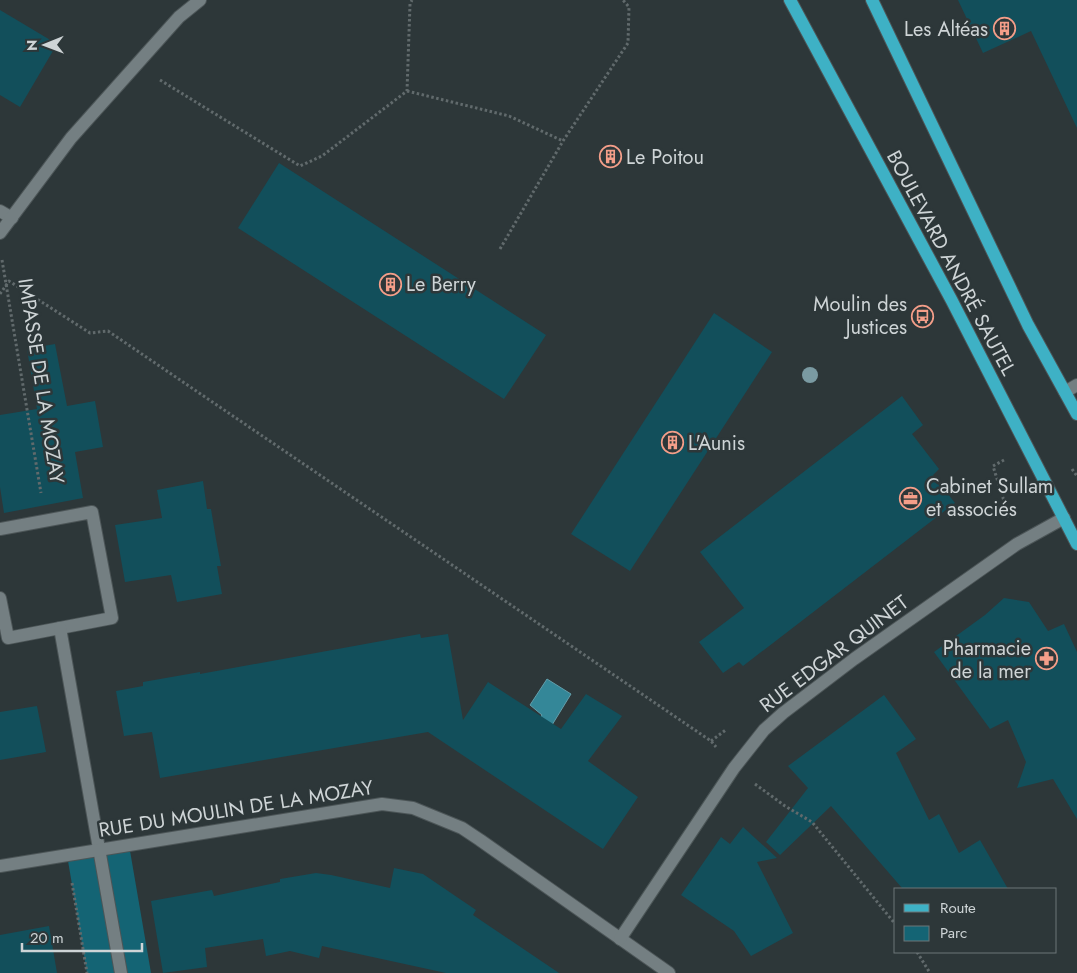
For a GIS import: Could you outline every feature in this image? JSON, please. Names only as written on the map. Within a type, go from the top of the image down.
[{"type":"main road","name":"BOULEVARD ANDRÉ SAUTEL","points":[[790,0],[952,301],[1077,544]]},
{"type":"main road","name":"BOULEVARD ANDRÉ SAUTEL","points":[[872,0],[1028,325],[1077,414]]},
{"type":"street","points":[[0,233],[71,138],[179,17],[200,0]]},
{"type":"street","points":[[0,211],[12,218]]},
{"type":"street","points":[[1065,392],[1077,385]]},
{"type":"street","points":[[0,530],[92,512],[112,618],[8,638],[0,598]]},
{"type":"street","name":"RUE EDGAR QUINET","points":[[620,939],[734,768],[771,724],[854,659],[1017,544],[1064,518]]},
{"type":"street","points":[[60,628],[121,973]]},
{"type":"street","name":"RUE DU MOULIN DE LA MOZAY","points":[[0,866],[382,804],[413,808],[462,828],[669,973]]},
{"type":"path","points":[[407,91],[410,4],[412,0]]},
{"type":"path","points":[[500,249],[563,141],[628,43],[629,7],[623,0]]},
{"type":"path","points":[[136,65],[300,166],[322,156],[407,91]]},
{"type":"path","points":[[407,91],[509,116],[563,141]]},
{"type":"path","name":"IMPASSE DE LA MOZAY","points":[[2,257],[47,521]]},
{"type":"path","points":[[0,294],[9,281],[90,333],[108,331],[711,741],[734,768],[785,806],[812,822],[894,924]]},
{"type":"path","points":[[67,855],[87,973]]},
{"type":"path","points":[[918,953],[930,973]]},
{"type":"green space","points":[[129,845],[151,973],[87,973],[67,855]]},
{"type":"shaded area","points":[[547,679],[571,694],[552,725],[540,718],[542,715],[530,705]]},
{"type":"building","points":[[958,0],[1077,0],[1077,128],[1031,31],[983,53]]},
{"type":"building","points":[[0,10],[57,44],[20,107],[0,95]]},
{"type":"building","name":"Le Berry","points":[[279,163],[546,335],[504,399],[238,228]]},
{"type":"building","name":"L'Aunis","points":[[714,313],[772,352],[630,571],[571,534]]},
{"type":"building","points":[[55,344],[67,406],[95,401],[103,447],[75,452],[83,498],[4,513],[0,487],[0,415],[37,409],[27,349]]},
{"type":"building","points":[[902,396],[923,425],[912,434],[939,469],[933,475],[955,503],[743,666],[739,662],[723,673],[699,642],[744,608],[700,552]]},
{"type":"building","points":[[203,481],[207,509],[211,509],[221,566],[217,566],[222,594],[177,602],[171,575],[125,582],[115,525],[162,518],[157,490]]},
{"type":"building","name":"Pharmacie de la mer","points":[[1004,598],[1029,602],[1048,631],[1064,624],[1077,652],[1077,819],[1053,779],[1017,788],[1026,762],[1008,720],[990,729],[934,652],[985,615]]},
{"type":"building","points":[[420,634],[421,638],[448,634],[463,720],[488,682],[561,729],[586,694],[622,716],[588,761],[638,797],[603,849],[428,732],[160,778],[152,732],[124,736],[116,691],[143,686],[143,682],[200,672],[200,674]]},
{"type":"building","points":[[884,695],[916,739],[896,753],[929,820],[939,814],[959,853],[980,840],[1007,888],[902,888],[831,806],[780,855],[766,842],[808,788],[788,766]]},
{"type":"building","points":[[37,706],[46,752],[0,760],[0,712]]},
{"type":"building","points":[[743,827],[777,858],[757,862],[793,933],[751,956],[734,931],[681,895],[721,837],[730,844]]},
{"type":"building","points":[[394,868],[423,874],[476,910],[473,915],[559,973],[446,973],[322,946],[319,958],[290,951],[266,956],[263,939],[205,948],[207,967],[163,973],[151,901],[212,890],[214,896],[280,882],[280,879],[316,873],[390,888]]},
{"type":"building","points":[[49,926],[57,973],[0,973],[0,935]]},
{"type":"place","name":"Les Altéas","points":[[1004,29]]},
{"type":"place","name":"Le Poitou","points":[[610,157]]},
{"type":"place","name":"Le Berry","points":[[390,284]]},
{"type":"place","name":"Moulin des Justices","points":[[923,316]]},
{"type":"place","name":"L'Aunis","points":[[672,443]]},
{"type":"place","name":"Cabinet Sullam et associés","points":[[910,498]]},
{"type":"place","name":"Pharmacie de la mer","points":[[1047,659]]}]
